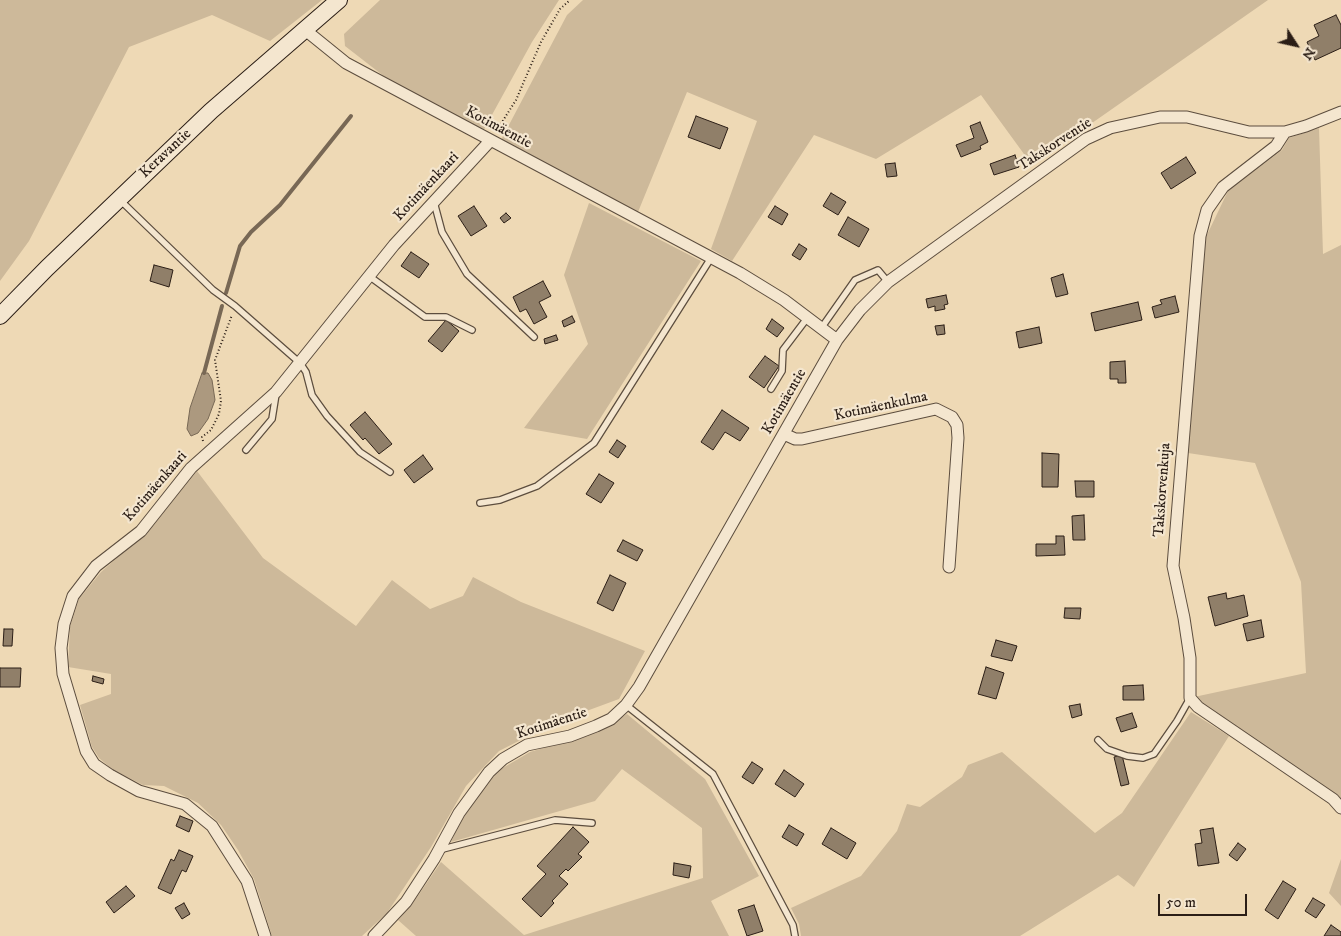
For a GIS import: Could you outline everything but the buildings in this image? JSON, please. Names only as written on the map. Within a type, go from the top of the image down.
[{"type":"main road","name":"Keravantie","points":[[0,316],[118,198],[304,29],[339,0]]},
{"type":"street","name":"Kotimäentie","points":[[304,29],[346,63],[740,273],[808,317],[837,340],[639,687],[626,705],[611,719],[596,726],[570,736],[527,745],[503,759],[474,790],[406,902],[374,936]]},
{"type":"street","name":"Takskorventie","points":[[837,340],[860,310],[888,282],[1051,162],[1086,139],[1110,128],[1160,117],[1187,117],[1249,132],[1285,132],[1341,112]]},
{"type":"street","name":"Takskorvenkuja","points":[[1190,698],[1190,658],[1173,566],[1200,236],[1207,210],[1223,187],[1276,146],[1285,132]]},
{"type":"street","name":"Kotimäenkaari","points":[[265,936],[247,881],[212,826],[185,804],[139,791],[94,764],[86,751],[63,674],[61,648],[64,624],[73,596],[96,566],[148,524],[175,486],[203,456],[276,392],[369,276],[434,200],[490,140]]},
{"type":"street","name":"Kotimäenkulma","points":[[784,434],[802,440],[936,409],[952,417],[957,425],[958,438],[949,567]]},
{"type":"street","points":[[1190,698],[1198,707],[1333,799],[1341,808]]},
{"type":"lane","points":[[118,198],[213,290],[235,306],[300,363],[306,372],[312,395],[327,416],[360,452],[390,472]]},
{"type":"lane","points":[[434,200],[442,232],[466,274],[534,337]]},
{"type":"lane","points":[[480,503],[500,500],[537,486],[594,443],[711,258]]},
{"type":"lane","points":[[822,327],[855,280],[878,270],[888,282]]},
{"type":"lane","points":[[369,276],[425,317],[446,317],[472,330]]},
{"type":"lane","points":[[771,389],[782,371],[783,350],[808,317]]},
{"type":"lane","points":[[246,450],[272,419],[276,392]]},
{"type":"lane","points":[[1098,740],[1106,749],[1127,756],[1143,758],[1154,754],[1177,721],[1190,698]]},
{"type":"lane","points":[[626,705],[713,774],[793,925],[795,936]]},
{"type":"lane","points":[[439,850],[555,820],[592,823]]},
{"type":"path","points":[[490,140],[516,100],[541,42],[560,9],[570,0]]},
{"type":"path","points":[[203,456],[202,437],[214,425],[221,401],[215,360],[235,306]]},
{"type":"shaded area","points":[[0,0],[322,0],[270,41],[212,15],[129,47],[29,241],[0,281]]},
{"type":"shaded area","points":[[380,0],[559,0],[532,42],[482,133],[394,84],[345,46],[344,34]]},
{"type":"shaded area","points":[[583,0],[1268,0],[1032,165],[981,95],[876,159],[814,135],[732,261],[711,249],[757,121],[687,92],[638,212],[501,140],[567,15]]},
{"type":"shaded area","points":[[1319,128],[1323,254],[1341,245],[1341,803],[1194,697],[1306,673],[1301,582],[1255,463],[1188,453],[1205,239],[1228,191],[1282,150],[1289,138]]},
{"type":"shaded area","points":[[589,203],[701,261],[587,439],[524,428],[588,344],[564,275]]},
{"type":"shaded area","points":[[202,373],[208,373],[212,380],[215,400],[208,419],[198,433],[191,436],[187,429],[190,408]]},
{"type":"shaded area","points":[[197,471],[263,558],[356,626],[392,580],[430,609],[463,596],[473,577],[521,602],[645,651],[619,699],[554,723],[499,751],[466,786],[431,847],[387,913],[362,936],[272,936],[254,879],[221,825],[198,803],[164,786],[143,785],[113,770],[99,758],[92,747],[80,705],[111,694],[111,674],[68,667],[70,627],[79,599],[101,572],[154,525]]},
{"type":"shaded area","points":[[1191,712],[1229,736],[1134,887],[1118,875],[1020,936],[801,936],[799,924],[791,908],[861,876],[897,831],[907,804],[920,807],[962,777],[968,765],[1002,752],[1095,833],[1122,813]]},
{"type":"shaded area","points":[[627,714],[705,779],[759,876],[711,901],[729,936],[416,936],[398,920],[411,906],[441,862],[524,935],[703,878],[702,828],[622,769],[595,801],[451,842],[463,815],[496,772],[530,752],[602,730]]},
{"type":"shaded area","points":[[1341,859],[1341,906],[1329,893]]},
{"type":"waterway","points":[[226,293],[240,246],[251,232],[280,205],[351,116]]},
{"type":"waterway","points":[[204,373],[222,306]]}]
